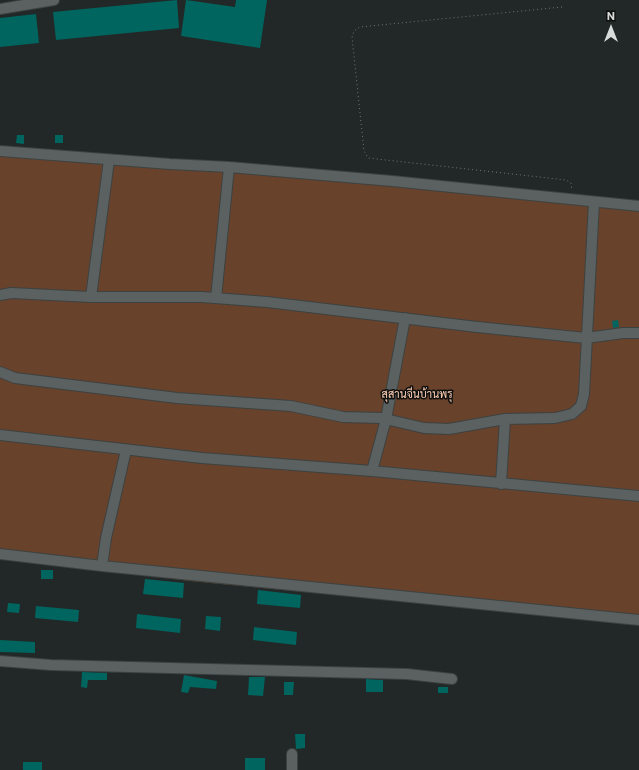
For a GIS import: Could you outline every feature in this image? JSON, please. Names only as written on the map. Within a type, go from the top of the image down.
[{"type":"street","points":[[0,9],[54,0]]},
{"type":"street","points":[[0,151],[109,160],[229,167],[392,181],[639,206]]},
{"type":"street","points":[[91,297],[109,160]]},
{"type":"street","points":[[216,298],[229,167]]},
{"type":"street","points":[[0,372],[15,378],[177,398],[291,406],[343,417],[386,419],[424,428],[449,429],[506,419],[555,418],[572,414],[581,406],[584,394],[594,202]]},
{"type":"street","points":[[0,295],[11,293],[91,297],[216,298],[266,302],[586,338],[623,333],[639,333]]},
{"type":"street","points":[[372,471],[386,419],[405,318]]},
{"type":"street","points":[[501,484],[506,419]]},
{"type":"street","points":[[0,435],[126,450],[639,496]]},
{"type":"street","points":[[102,566],[106,538],[126,450]]},
{"type":"street","points":[[0,554],[102,566],[639,620]]},
{"type":"street","points":[[0,661],[51,666],[407,674],[452,679]]},
{"type":"street","points":[[292,754],[292,770]]},
{"type":"path","points":[[562,7],[360,27],[354,31],[352,37],[364,151],[368,158],[567,180],[571,183],[572,199]]},
{"type":"green space","name":"สุสานจีนบ้านพรุ","points":[[0,154],[639,205],[639,624],[189,581],[0,556]]},
{"type":"building","points":[[177,0],[179,28],[56,40],[53,12]]},
{"type":"building","points":[[186,0],[235,7],[236,0],[267,0],[260,48],[181,36]]},
{"type":"building","points":[[36,14],[39,43],[0,47],[0,18]]},
{"type":"building","points":[[17,135],[24,135],[24,144],[16,143]]},
{"type":"building","points":[[55,135],[63,135],[63,143],[55,143]]},
{"type":"building","points":[[618,320],[619,327],[613,328],[612,321]]},
{"type":"building","points":[[41,570],[53,570],[53,579],[41,579]]},
{"type":"building","points":[[145,579],[184,583],[183,598],[143,594]]},
{"type":"building","points":[[258,590],[301,595],[300,608],[257,604]]},
{"type":"building","points":[[8,603],[20,604],[19,613],[7,612]]},
{"type":"building","points":[[36,606],[79,610],[78,622],[35,618]]},
{"type":"building","points":[[137,614],[181,619],[180,633],[136,628]]},
{"type":"building","points":[[206,616],[221,617],[220,631],[205,629]]},
{"type":"building","points":[[254,627],[297,632],[296,645],[253,640]]},
{"type":"building","points":[[0,640],[35,642],[35,653],[0,652]]},
{"type":"building","points":[[82,672],[107,673],[107,680],[88,680],[87,688],[81,687]]},
{"type":"building","points":[[184,675],[217,681],[216,689],[190,687],[188,693],[181,692]]},
{"type":"building","points":[[249,677],[265,677],[263,696],[248,695]]},
{"type":"building","points":[[366,679],[383,680],[383,692],[366,692]]},
{"type":"building","points":[[284,682],[294,682],[293,695],[284,695]]},
{"type":"building","points":[[438,687],[448,687],[448,693],[438,693]]},
{"type":"building","points":[[295,734],[305,734],[305,748],[296,749]]},
{"type":"building","points":[[245,758],[265,758],[265,770],[245,770]]},
{"type":"building","points":[[23,762],[42,762],[42,770],[23,770]]}]
